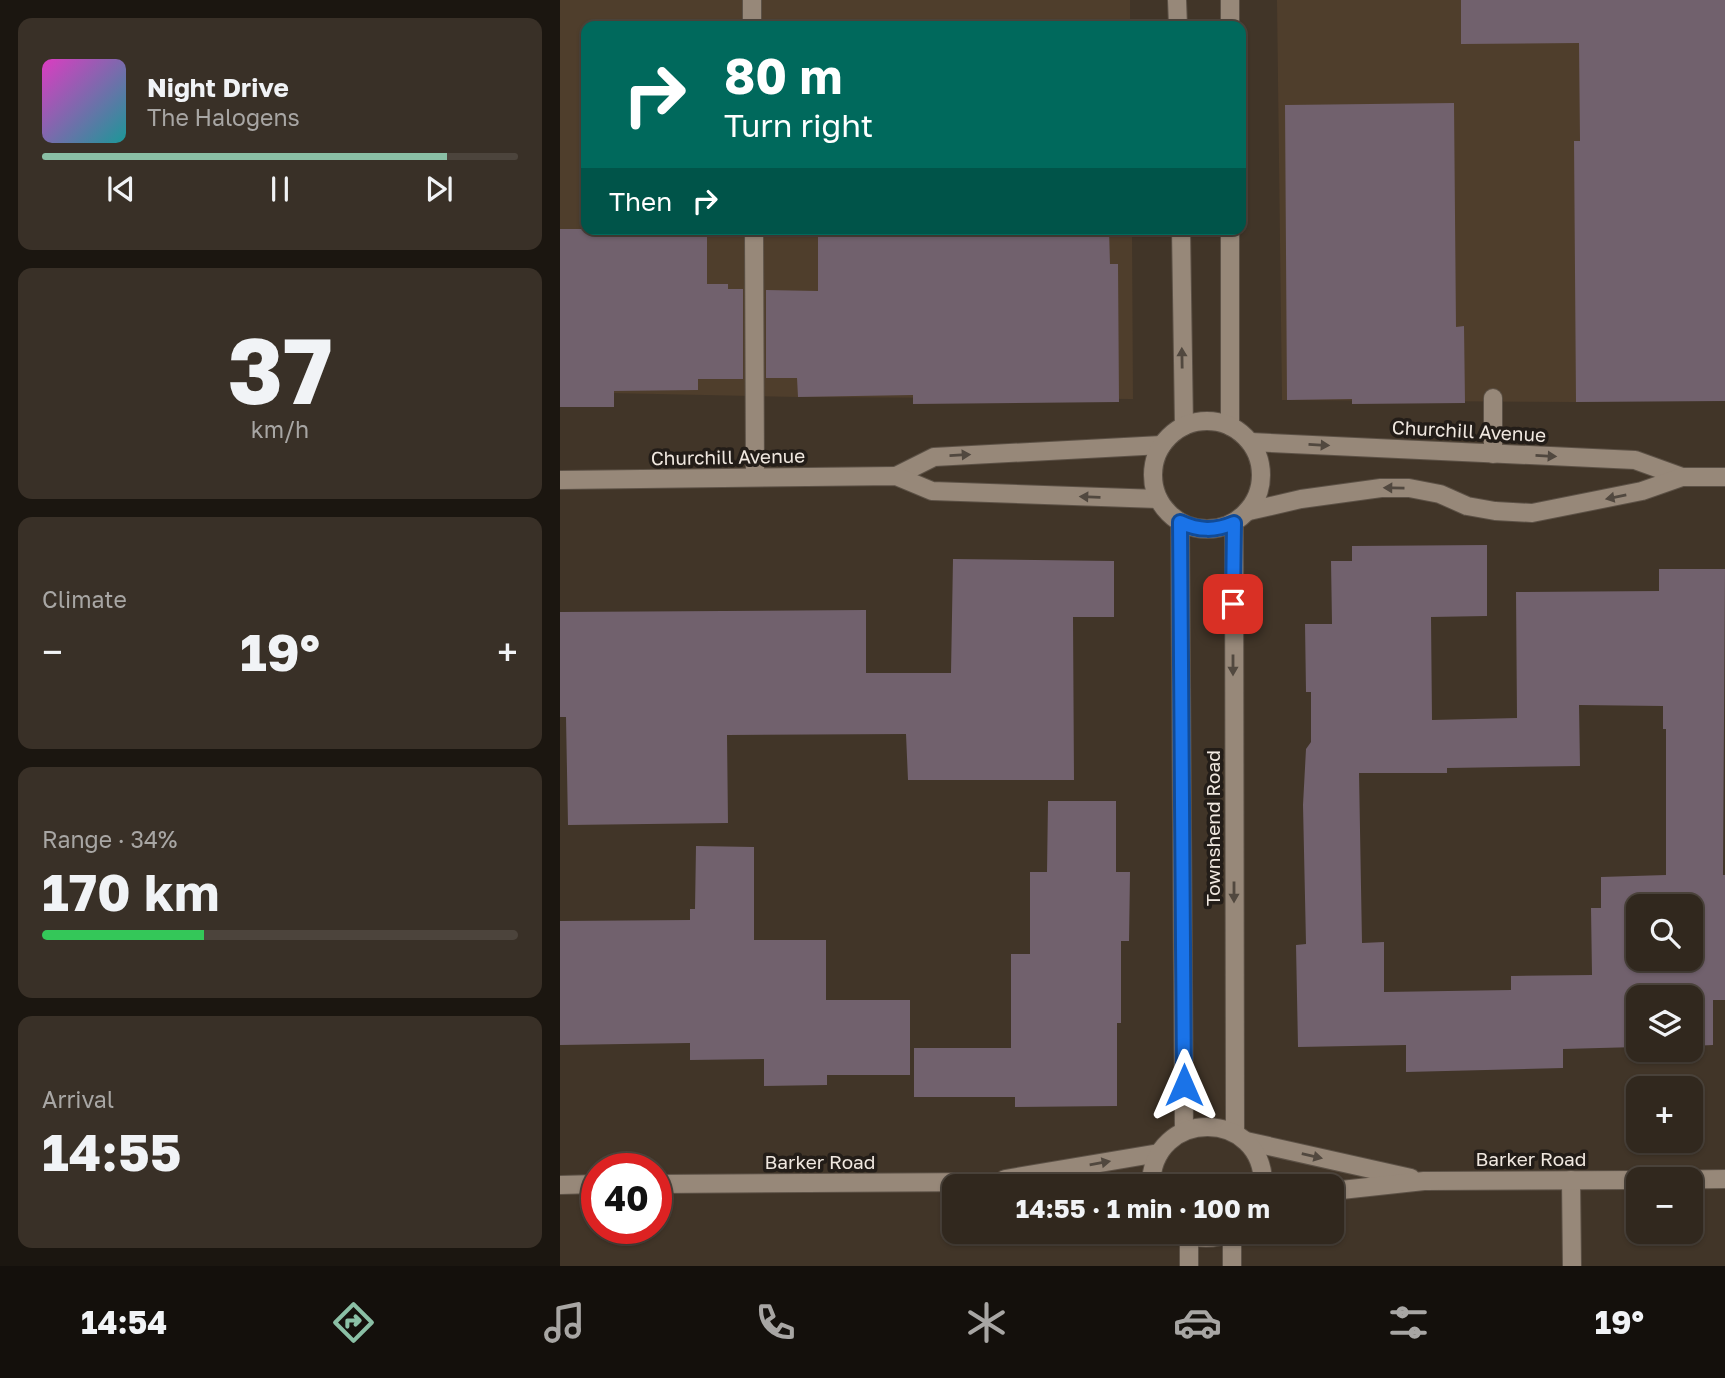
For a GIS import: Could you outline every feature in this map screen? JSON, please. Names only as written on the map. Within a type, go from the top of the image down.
[{"type":"street","points":[[752,0],[752,21]]},
{"type":"street","points":[[1177,0],[1178,21]]},
{"type":"street","points":[[1230,0],[1230,21]]},
{"type":"street","points":[[754,235],[755,477]]},
{"type":"street","points":[[1181,235],[1184,426]]},
{"type":"street","points":[[1230,235],[1230,426]]},
{"type":"street","points":[[1493,398],[1493,454]]},
{"type":"street","points":[[1214,421],[1230,426],[1251,442],[1259,458],[1262,477],[1258,495],[1249,510],[1234,523],[1220,528],[1192,528],[1163,508],[1158,499],[1153,481],[1154,462],[1162,444],[1184,426],[1214,421]]},
{"type":"street","name":"Churchill Avenue","points":[[1251,442],[1635,460],[1682,477]]},
{"type":"street","name":"Churchill Avenue","points":[[560,480],[896,475],[934,457],[1162,444]]},
{"type":"street","name":"Churchill Avenue","points":[[896,475],[932,491],[1158,499]]},
{"type":"street","name":"Churchill Avenue","points":[[1249,510],[1301,499],[1381,488],[1409,488],[1430,492],[1467,506],[1532,513],[1643,491],[1682,477],[1725,477]]},
{"type":"street","name":"Townshend Road","points":[[1180,522],[1184,1131]]},
{"type":"street","name":"Townshend Road","points":[[1234,523],[1240,1137]]},
{"type":"street","name":"Barker Road","points":[[1184,1131],[1203,1126],[1217,1127],[1240,1137],[1424,1181]]},
{"type":"street","points":[[1152,1174],[1159,1153],[1171,1139],[1184,1131]]},
{"type":"street","points":[[1240,1137],[1256,1154],[1262,1174]]},
{"type":"street","name":"Barker Road","points":[[1032,1174],[1159,1153]]},
{"type":"street","points":[[1703,1179],[1725,1179]]},
{"type":"street","points":[[1571,1180],[1572,1266]]},
{"type":"street","name":"Barker Road","points":[[1344,1190],[1424,1181],[1626,1180]]},
{"type":"street","name":"Barker Road","points":[[672,1184],[942,1182]]},
{"type":"street","points":[[560,1185],[581,1184]]},
{"type":"street","points":[[1186,1244],[1189,1266]]},
{"type":"street","points":[[1232,1266],[1233,1244]]},
{"type":"shaded area","points":[[560,0],[1130,0],[1130,21],[581,21],[581,235],[1132,235],[1133,399],[560,392]]},
{"type":"shaded area","points":[[1277,0],[1725,0],[1725,399],[1576,402],[1282,400]]},
{"type":"building","points":[[1461,0],[1725,0],[1725,401],[1576,402],[1574,141],[1580,141],[1579,43],[1461,44]]},
{"type":"building","points":[[1454,103],[1456,327],[1464,326],[1465,403],[1352,404],[1352,399],[1287,400],[1285,105]]},
{"type":"building","points":[[560,229],[581,229],[581,235],[707,235],[707,284],[728,284],[728,289],[743,289],[743,379],[698,379],[698,390],[614,391],[614,407],[560,407]]},
{"type":"building","points":[[818,235],[1109,235],[1110,264],[1118,264],[1119,402],[913,404],[913,395],[798,397],[797,378],[766,378],[766,290],[818,291]]},
{"type":"building","points":[[1487,545],[1487,616],[1431,617],[1432,720],[1517,718],[1516,592],[1659,591],[1659,569],[1725,569],[1725,1000],[1713,1000],[1713,1045],[1703,1045],[1703,985],[1626,985],[1626,1047],[1563,1049],[1563,1068],[1406,1072],[1406,1045],[1298,1047],[1296,945],[1306,944],[1303,805],[1306,749],[1311,742],[1311,692],[1306,692],[1305,624],[1332,624],[1331,561],[1352,561],[1352,546]],"holes":[[[1579,705],[1663,706],[1663,729],[1666,729],[1666,875],[1601,877],[1601,908],[1591,908],[1592,975],[1511,976],[1511,990],[1384,992],[1384,942],[1362,943],[1359,773],[1447,773],[1447,768],[1580,766]]]},
{"type":"building","points":[[953,559],[1114,561],[1114,617],[1073,617],[1074,780],[908,780],[906,734],[727,735],[728,823],[568,825],[566,717],[560,717],[560,612],[866,610],[866,673],[951,673]]},
{"type":"building","points":[[1048,801],[1116,801],[1116,872],[1130,872],[1129,941],[1121,941],[1117,1106],[1015,1107],[1015,1097],[914,1097],[914,1048],[1011,1048],[1011,954],[1030,954],[1030,872],[1047,872]]},
{"type":"building","points":[[696,846],[754,847],[754,940],[826,940],[826,1000],[910,1000],[910,1075],[827,1075],[827,1085],[764,1086],[764,1059],[690,1060],[690,1043],[560,1045],[560,921],[690,920],[690,909],[695,909]]},
{"type":"route","points":[[1184,1085],[1180,522],[1192,528],[1206,529],[1234,523],[1233,604]]}]
